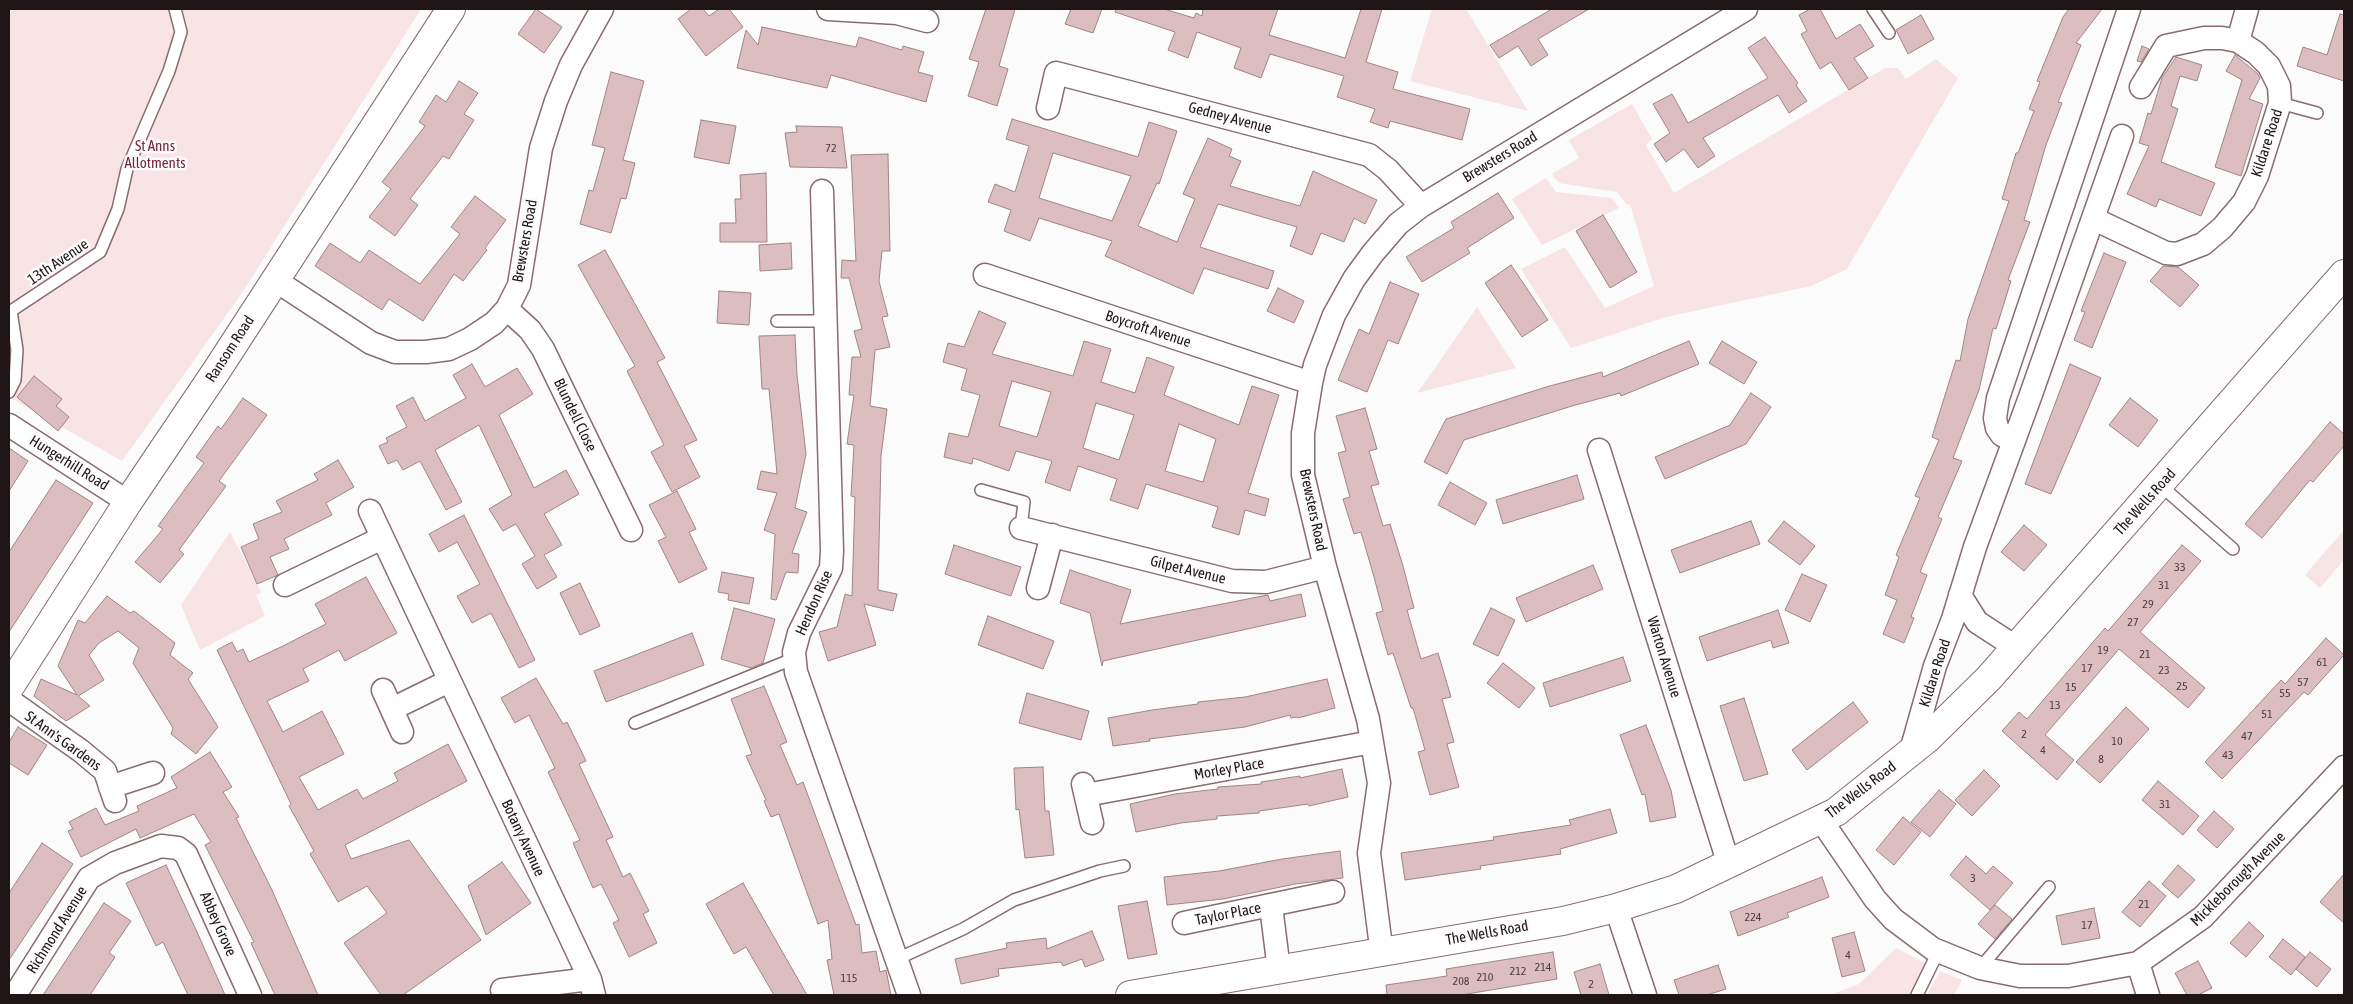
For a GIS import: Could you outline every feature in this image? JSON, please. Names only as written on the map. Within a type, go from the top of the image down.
[{"type":"street","name":"Ransom Road","points":[[9,688],[128,502],[451,9]]},
{"type":"street","name":"Brewsters Road","points":[[275,280],[371,344],[395,352],[426,352],[449,349],[470,339],[494,323],[508,309],[519,285],[541,148],[556,101],[571,66],[602,9]]},
{"type":"street","points":[[828,9],[897,11],[927,21]]},
{"type":"street","name":"Brewsters Road","points":[[1386,950],[1380,939],[1369,853],[1379,783],[1368,719],[1325,567],[1303,474],[1303,433],[1311,383],[1315,365],[1334,315],[1354,279],[1398,224],[1420,206],[1746,9]]},
{"type":"street","points":[[2014,442],[2002,435],[1997,428],[1995,418],[1998,398],[2130,9]]},
{"type":"street","points":[[2140,86],[2166,46],[2204,38],[2238,41],[2247,9]]},
{"type":"street","name":"Kildare Road","points":[[2094,219],[2166,253],[2177,254],[2203,244],[2222,228],[2244,202],[2257,176],[2280,103],[2279,86],[2269,66],[2256,53],[2238,41]]},
{"type":"street","name":"Gedney Avenue","points":[[1048,108],[1056,73],[1369,155],[1388,170],[1420,206]]},
{"type":"street","name":"Kildare Road","points":[[1911,751],[1935,666],[1960,595],[1974,547],[2014,442],[2122,136]]},
{"type":"street","name":"Hendon Rise","points":[[822,191],[832,528],[831,568],[799,633],[795,658],[799,687],[897,959],[908,995]]},
{"type":"street","name":"The Wells Road","points":[[1142,994],[1563,920],[1616,908],[1676,889],[1699,885],[1729,865],[1836,812],[1928,738],[2016,648],[2344,274]]},
{"type":"street","name":"Boycroft Avenue","points":[[985,275],[1311,383]]},
{"type":"street","name":"Blundell Close","points":[[508,309],[530,330],[543,349],[631,530]]},
{"type":"street","name":"Hungerhill Road","points":[[9,426],[128,502]]},
{"type":"street","name":"Warton Avenue","points":[[1599,450],[1729,865]]},
{"type":"street","name":"Botany Avenue","points":[[370,511],[592,987]]},
{"type":"street","name":"Gilpet Avenue","points":[[1022,528],[1232,581],[1266,582],[1325,567]]},
{"type":"street","points":[[1038,588],[1052,535]]},
{"type":"street","points":[[285,585],[382,538]]},
{"type":"street","points":[[1960,595],[1978,622],[2016,648]]},
{"type":"street","points":[[402,732],[387,700],[449,681]]},
{"type":"street","name":"St Ann's Gardens","points":[[9,700],[106,771],[113,794],[153,773]]},
{"type":"street","name":"Morley Place","points":[[1092,823],[1085,790],[1372,742]]},
{"type":"street","name":"Mickleborough Avenue","points":[[1821,820],[1875,899],[1893,919],[1938,952],[1980,968],[2020,976],[2068,976],[2138,963],[2203,917],[2344,767]]},
{"type":"street","name":"Richmond Avenue","points":[[15,995],[90,878],[115,863],[162,846],[178,848],[186,854]]},
{"type":"street","name":"Abbey Grove","points":[[186,854],[250,995]]},
{"type":"street","name":"Taylor Place","points":[[1184,923],[1333,892]]},
{"type":"street","name":"Taylor Place","points":[[1272,906],[1279,970]]},
{"type":"street","points":[[1616,908],[1645,995]]},
{"type":"street","points":[[2138,963],[2148,995]]},
{"type":"street","points":[[502,990],[592,987]]},
{"type":"lane","name":"13th Avenue","points":[[9,392],[15,380],[17,350],[10,312],[100,252],[118,208],[127,169],[174,56],[181,32],[175,9]]},
{"type":"lane","points":[[1873,9],[1889,33]]},
{"type":"lane","points":[[2280,103],[2317,114]]},
{"type":"lane","points":[[778,320],[825,321]]},
{"type":"lane","points":[[2160,485],[2233,549]]},
{"type":"lane","points":[[980,490],[1024,502],[1022,528]]},
{"type":"lane","points":[[635,723],[795,658]]},
{"type":"lane","points":[[897,959],[963,929],[1014,900],[1100,871],[1124,866]]},
{"type":"lane","points":[[1980,968],[2049,887]]},
{"type":"lane","points":[[1917,995],[1938,952]]},
{"type":"green space","name":"St Anns Allotments","points":[[9,9],[421,9],[242,293],[122,461],[9,397]]},
{"type":"green space","points":[[1432,9],[1466,9],[1528,111],[1410,81]]},
{"type":"green space","points":[[1936,59],[1958,78],[1847,269],[1811,286],[1666,317],[1571,348],[1521,269],[1565,247],[1605,308],[1654,286],[1630,204],[1627,205],[1617,192],[1559,183],[1552,174],[1579,158],[1569,140],[1632,104],[1652,139],[1646,145],[1674,193],[1885,68],[1898,68],[1906,79]]},
{"type":"green space","points":[[1546,178],[1556,192],[1612,198],[1619,208],[1542,245],[1512,199]]},
{"type":"green space","points":[[1477,307],[1516,368],[1417,393],[1431,374]]},
{"type":"green space","points":[[2344,530],[2344,560],[2320,588],[2305,575]]},
{"type":"green space","points":[[230,532],[261,592],[256,595],[265,616],[200,650],[181,605]]},
{"type":"green space","points":[[1896,948],[1927,964],[1911,995],[1830,995],[1859,984]]},
{"type":"green space","points":[[1940,971],[1962,980],[1954,995],[1927,995]]},
{"type":"building","points":[[536,9],[562,27],[544,53],[518,34]]},
{"type":"building","points":[[691,9],[703,9],[709,16],[719,9],[729,9],[743,27],[706,56],[678,19]]},
{"type":"building","points":[[986,9],[1015,9],[999,66],[1008,69],[997,106],[968,96],[979,62],[969,59]]},
{"type":"building","points":[[1071,9],[1102,9],[1093,33],[1065,24]]},
{"type":"building","points":[[1116,9],[1164,9],[1194,18],[1196,13],[1202,16],[1203,9],[1278,9],[1269,35],[1345,58],[1361,9],[1382,9],[1366,62],[1398,72],[1393,89],[1470,109],[1462,140],[1390,121],[1388,128],[1370,122],[1375,109],[1337,97],[1344,76],[1270,54],[1261,78],[1234,68],[1241,48],[1197,32],[1188,58],[1168,50],[1175,32],[1115,12]]},
{"type":"building","points":[[1552,9],[1589,9],[1538,39],[1548,55],[1531,66],[1518,46],[1499,58],[1490,45]]},
{"type":"building","points":[[1810,9],[1820,9],[1836,39],[1860,24],[1874,46],[1854,58],[1868,78],[1849,90],[1831,62],[1820,69],[1801,34],[1807,31],[1799,15]]},
{"type":"building","points":[[2069,9],[2102,9],[2076,43],[2081,45],[2058,102],[2062,103],[2046,145],[2024,220],[2030,222],[2008,280],[2011,281],[1996,329],[1993,328],[1979,390],[1953,458],[1962,461],[1938,517],[1942,519],[1920,572],[1927,575],[1911,617],[1914,618],[1904,643],[1883,634],[1897,600],[1885,595],[1899,557],[1896,555],[1920,498],[1915,496],[1939,440],[1932,437],[1956,360],[1960,361],[1968,319],[2009,201],[2002,199],[2016,153],[2018,153],[2034,111],[2029,109],[2040,82],[2037,81],[2063,17]]},
{"type":"building","points":[[2340,14],[2344,15],[2344,81],[2297,66],[2303,47],[2327,55]]},
{"type":"building","points":[[1921,15],[1934,39],[1908,54],[1896,30]]},
{"type":"building","points":[[762,27],[856,47],[859,37],[902,50],[903,46],[924,52],[918,72],[933,76],[926,102],[831,75],[827,88],[737,68],[746,30],[758,45]]},
{"type":"building","points":[[1765,37],[1798,83],[1796,85],[1807,101],[1789,113],[1778,95],[1703,138],[1715,156],[1698,168],[1684,149],[1666,162],[1654,144],[1670,133],[1653,104],[1672,94],[1688,123],[1768,78],[1748,48]]},
{"type":"building","points":[[2142,46],[2149,49],[2141,62],[2137,61]]},
{"type":"building","points":[[2235,55],[2258,74],[2260,78],[2249,99],[2263,104],[2241,176],[2215,167],[2242,80],[2226,71]]},
{"type":"building","points":[[2176,57],[2202,65],[2197,81],[2180,76],[2171,106],[2178,109],[2161,162],[2215,183],[2201,216],[2159,199],[2156,207],[2127,194],[2149,146],[2139,143],[2148,113],[2151,114],[2162,78]]},
{"type":"building","points":[[611,72],[644,81],[623,160],[635,163],[626,199],[621,198],[611,233],[580,224],[589,190],[593,191],[605,148],[592,145]]},
{"type":"building","points":[[459,81],[478,93],[464,114],[474,120],[449,159],[443,156],[410,199],[418,205],[395,236],[369,217],[391,189],[382,182],[425,126],[419,122],[436,95],[446,102]]},
{"type":"building","points":[[1012,119],[1138,157],[1149,122],[1177,131],[1159,184],[1157,183],[1138,226],[1177,242],[1195,199],[1183,194],[1208,138],[1232,149],[1229,156],[1241,161],[1230,186],[1300,206],[1313,171],[1377,200],[1365,224],[1354,218],[1344,242],[1321,233],[1312,255],[1290,246],[1297,227],[1218,204],[1200,247],[1274,271],[1268,289],[1204,268],[1193,294],[1105,256],[1112,241],[1039,218],[1030,241],[1004,231],[1011,210],[988,202],[995,184],[1015,192],[1029,146],[1006,139]],"holes":[[[1053,153],[1131,176],[1112,221],[1039,198]]]},
{"type":"building","points":[[701,120],[736,126],[729,164],[694,157]]},
{"type":"building","points":[[796,126],[842,127],[847,168],[790,167],[785,133],[797,132]]},
{"type":"building","points":[[888,154],[890,251],[882,251],[879,281],[888,316],[882,317],[890,347],[875,350],[870,406],[887,409],[881,456],[878,590],[897,594],[893,611],[864,604],[876,645],[828,661],[819,632],[837,627],[845,594],[852,596],[855,497],[851,496],[854,445],[847,444],[854,395],[849,395],[852,357],[861,357],[854,331],[862,329],[849,278],[841,278],[842,260],[856,261],[851,155]]},
{"type":"building","points":[[766,173],[767,242],[720,242],[720,223],[736,223],[735,199],[741,199],[740,175]]},
{"type":"building","points":[[1498,193],[1514,218],[1467,248],[1470,253],[1422,282],[1406,257],[1454,228],[1451,222]]},
{"type":"building","points":[[475,196],[506,220],[485,248],[487,250],[463,281],[454,274],[423,321],[389,299],[382,310],[315,266],[330,243],[360,263],[369,250],[420,284],[460,234],[451,227]]},
{"type":"building","points":[[1603,215],[1637,272],[1610,288],[1576,231]]},
{"type":"building","points":[[791,243],[792,269],[760,271],[759,245]]},
{"type":"building","points":[[605,250],[665,358],[657,362],[697,440],[684,446],[700,477],[672,492],[651,452],[664,445],[627,371],[635,366],[578,265]]},
{"type":"building","points":[[2104,253],[2126,262],[2092,348],[2074,340],[2085,312],[2081,311]]},
{"type":"building","points":[[1511,265],[1548,320],[1522,337],[1485,283]]},
{"type":"building","points":[[2163,266],[2178,267],[2199,285],[2180,307],[2150,281]]},
{"type":"building","points":[[1390,282],[1419,294],[1398,344],[1388,340],[1367,392],[1338,380],[1359,329],[1369,334]]},
{"type":"building","points":[[1278,288],[1304,301],[1294,323],[1267,311]]},
{"type":"building","points":[[719,291],[751,293],[749,325],[717,323]]},
{"type":"building","points":[[979,311],[1006,323],[992,354],[1073,376],[1084,341],[1111,349],[1101,382],[1135,393],[1147,357],[1174,367],[1164,395],[1239,425],[1252,386],[1279,395],[1248,493],[1269,499],[1265,516],[1245,510],[1239,535],[1212,527],[1218,507],[1146,484],[1138,509],[1110,500],[1117,479],[1078,466],[1070,491],[1045,482],[1052,461],[1016,451],[1009,471],[973,458],[972,464],[944,457],[949,433],[968,437],[980,395],[961,390],[967,369],[943,362],[948,343],[964,347]],"holes":[[[1012,381],[1051,392],[1037,437],[999,426]],[[1096,403],[1134,415],[1119,460],[1083,448]],[[1179,424],[1216,439],[1203,482],[1165,471]]]},
{"type":"building","points":[[795,335],[797,375],[806,454],[795,508],[807,512],[792,553],[799,554],[798,573],[786,572],[776,600],[771,599],[775,534],[764,530],[777,493],[757,489],[761,471],[777,474],[769,389],[762,389],[759,336]]},
{"type":"building","points":[[1689,341],[1699,364],[1621,396],[1620,393],[1572,406],[1464,440],[1447,474],[1424,462],[1446,419],[1546,387],[1602,372],[1603,377]]},
{"type":"building","points":[[1722,341],[1757,362],[1744,384],[1709,363]]},
{"type":"building","points":[[472,364],[485,387],[517,368],[533,394],[499,415],[534,488],[566,470],[579,494],[544,514],[562,545],[544,555],[557,577],[537,589],[522,564],[535,556],[516,524],[503,531],[489,509],[512,495],[479,425],[435,450],[462,502],[446,510],[420,461],[403,470],[397,460],[388,464],[379,446],[388,442],[386,438],[407,427],[396,406],[413,397],[425,421],[466,398],[453,375]]},
{"type":"building","points":[[2070,364],[2101,378],[2051,494],[2025,484]]},
{"type":"building","points":[[34,376],[62,399],[56,406],[69,417],[58,431],[17,397]]},
{"type":"building","points":[[1751,393],[1771,407],[1746,444],[1665,479],[1655,457],[1730,425]]},
{"type":"building","points":[[243,398],[267,415],[219,481],[226,486],[179,550],[184,554],[160,583],[135,562],[163,529],[158,526],[204,463],[196,457],[218,426],[221,429]]},
{"type":"building","points":[[2130,398],[2158,420],[2138,447],[2109,425]]},
{"type":"building","points":[[1365,408],[1377,449],[1369,451],[1379,484],[1371,486],[1383,526],[1390,524],[1403,566],[1414,608],[1407,610],[1421,659],[1438,653],[1451,697],[1442,699],[1454,742],[1447,744],[1459,787],[1430,795],[1418,752],[1425,750],[1413,708],[1411,708],[1393,653],[1388,655],[1376,613],[1383,611],[1374,577],[1361,532],[1354,534],[1343,499],[1350,497],[1338,453],[1346,451],[1336,416]]},
{"type":"building","points":[[2330,422],[2344,434],[2344,446],[2313,482],[2310,480],[2262,538],[2245,524]]},
{"type":"building","points":[[9,448],[28,461],[9,491]]},
{"type":"building","points":[[338,460],[354,487],[326,503],[332,515],[284,539],[289,549],[270,557],[278,575],[257,584],[241,547],[259,539],[253,524],[282,512],[276,501],[318,480],[314,474]]},
{"type":"building","points":[[1577,475],[1584,499],[1503,524],[1496,500]]},
{"type":"building","points":[[56,480],[93,503],[9,632],[9,552]]},
{"type":"building","points":[[1450,482],[1487,503],[1475,525],[1438,505]]},
{"type":"building","points":[[677,491],[696,529],[689,532],[707,569],[679,583],[658,541],[666,537],[649,505]]},
{"type":"building","points":[[464,515],[535,660],[519,668],[491,613],[472,623],[457,596],[480,584],[457,542],[439,552],[429,534]]},
{"type":"building","points":[[1751,521],[1760,544],[1680,573],[1671,550]]},
{"type":"building","points":[[1784,521],[1815,546],[1800,565],[1768,541]]},
{"type":"building","points":[[2024,525],[2047,545],[2024,571],[2001,552]]},
{"type":"building","points":[[954,545],[1021,567],[1011,596],[945,574]]},
{"type":"building","points":[[2182,545],[2201,561],[2140,632],[2205,688],[2188,708],[2119,649],[2045,735],[2074,760],[2057,780],[2002,731],[2019,712],[2027,719],[2105,628],[2108,631]]},
{"type":"building","points":[[1593,565],[1603,589],[1526,622],[1516,598]]},
{"type":"building","points":[[1070,570],[1131,590],[1120,624],[1268,595],[1270,601],[1301,594],[1306,616],[1103,661],[1102,666],[1090,613],[1060,603]]},
{"type":"building","points":[[722,572],[754,578],[749,604],[728,600],[729,594],[718,592]]},
{"type":"building","points":[[1802,574],[1827,585],[1810,622],[1785,610]]},
{"type":"building","points":[[366,577],[397,633],[345,661],[339,650],[303,669],[309,681],[267,701],[283,732],[322,711],[344,754],[299,777],[318,810],[357,789],[363,799],[398,781],[394,773],[448,744],[467,781],[345,845],[351,859],[409,840],[481,940],[403,995],[381,995],[344,943],[387,913],[367,886],[338,902],[310,854],[314,851],[289,806],[291,804],[217,650],[232,642],[237,652],[243,649],[249,662],[283,646],[326,624],[315,604]]},
{"type":"building","points":[[580,583],[600,626],[580,635],[560,593]]},
{"type":"building","points":[[107,596],[130,613],[134,611],[175,643],[170,655],[193,673],[188,679],[218,727],[196,754],[171,734],[173,728],[133,663],[139,648],[118,631],[99,643],[89,655],[104,680],[78,696],[90,706],[66,721],[34,696],[41,679],[77,695],[58,666],[78,620],[85,623]]},
{"type":"building","points":[[734,608],[775,619],[763,663],[751,668],[721,659]]},
{"type":"building","points":[[1491,608],[1515,620],[1498,656],[1473,644]]},
{"type":"building","points":[[1778,610],[1789,643],[1773,648],[1771,640],[1707,661],[1699,637]]},
{"type":"building","points":[[988,616],[1054,641],[1043,669],[978,645]]},
{"type":"building","points":[[692,633],[704,665],[606,702],[594,671]]},
{"type":"building","points":[[2326,638],[2344,655],[2308,695],[2304,692],[2222,779],[2205,762],[2281,680],[2285,684]]},
{"type":"building","points":[[1623,657],[1631,681],[1550,707],[1543,683]]},
{"type":"building","points":[[1503,663],[1535,688],[1519,708],[1487,683]]},
{"type":"building","points":[[536,678],[563,724],[567,722],[586,761],[579,764],[613,837],[606,840],[623,877],[630,873],[649,911],[643,914],[657,943],[629,957],[613,923],[619,920],[601,884],[593,888],[573,843],[580,840],[548,772],[555,768],[529,715],[515,723],[501,698]]},
{"type":"building","points":[[1327,679],[1335,708],[1298,718],[1291,718],[1290,715],[1245,727],[1149,739],[1150,741],[1113,746],[1108,718],[1198,704],[1198,702],[1245,697]]},
{"type":"building","points":[[764,686],[787,742],[780,745],[797,785],[803,782],[856,925],[859,924],[862,953],[876,951],[880,972],[886,970],[891,995],[834,995],[827,960],[832,959],[828,920],[818,924],[779,814],[771,817],[764,801],[766,800],[746,756],[752,754],[731,699]]},
{"type":"building","points":[[1027,693],[1089,711],[1081,740],[1019,723]]},
{"type":"building","points":[[1744,698],[1768,774],[1744,781],[1720,706]]},
{"type":"building","points":[[1853,702],[1868,722],[1807,770],[1792,750]]},
{"type":"building","points":[[2126,707],[2149,729],[2100,783],[2076,762]]},
{"type":"building","points":[[1646,725],[1671,790],[1676,817],[1650,822],[1645,794],[1642,795],[1620,735]]},
{"type":"building","points":[[18,727],[47,745],[28,775],[9,763],[9,742]]},
{"type":"building","points":[[210,752],[232,787],[223,792],[239,817],[236,818],[272,890],[318,995],[275,995],[251,943],[254,942],[205,845],[211,842],[194,814],[140,838],[136,829],[81,857],[68,831],[73,829],[69,822],[96,808],[105,825],[139,811],[137,806],[177,788],[171,777]]},
{"type":"building","points":[[1043,767],[1045,811],[1049,811],[1054,855],[1025,858],[1019,809],[1016,810],[1014,768]]},
{"type":"building","points":[[1342,769],[1348,797],[1309,806],[1308,804],[1259,811],[1259,813],[1217,816],[1217,819],[1181,823],[1136,832],[1130,804],[1175,794],[1218,789],[1218,787],[1261,784],[1261,782],[1300,776],[1300,778]]},
{"type":"building","points":[[1984,770],[2000,786],[1972,816],[1955,800]]},
{"type":"building","points":[[2158,781],[2199,816],[2183,835],[2142,800]]},
{"type":"building","points":[[1939,790],[1956,804],[1930,837],[1911,822]]},
{"type":"building","points":[[1610,809],[1617,833],[1560,849],[1561,854],[1480,866],[1481,869],[1405,880],[1401,853],[1494,840],[1493,837],[1571,825],[1569,820]]},
{"type":"building","points":[[2214,811],[2234,829],[2217,848],[2197,830]]},
{"type":"building","points":[[1903,817],[1921,832],[1894,865],[1876,850]]},
{"type":"building","points":[[42,843],[73,864],[9,960],[9,893]]},
{"type":"building","points":[[1340,851],[1343,878],[1295,884],[1223,899],[1167,905],[1164,877],[1219,871],[1282,859]]},
{"type":"building","points":[[1966,856],[1986,874],[1993,866],[2013,883],[1990,910],[1950,875]]},
{"type":"building","points":[[502,862],[531,903],[486,935],[468,886]]},
{"type":"building","points":[[166,865],[225,995],[188,995],[163,942],[156,946],[126,883]]},
{"type":"building","points":[[2178,865],[2195,880],[2178,898],[2162,884]]},
{"type":"building","points":[[2344,874],[2344,923],[2320,902]]},
{"type":"building","points":[[1822,877],[1829,897],[1787,913],[1789,917],[1738,936],[1730,912]]},
{"type":"building","points":[[2149,881],[2166,896],[2140,927],[2122,912]]},
{"type":"building","points":[[743,883],[807,995],[774,995],[746,947],[734,954],[706,904]]},
{"type":"building","points":[[1147,901],[1157,954],[1128,959],[1118,906]]},
{"type":"building","points":[[104,903],[131,921],[109,953],[115,957],[90,995],[43,995]]},
{"type":"building","points":[[1995,905],[2012,919],[1995,939],[1978,924]]},
{"type":"building","points":[[2094,908],[2100,938],[2062,945],[2056,916]]},
{"type":"building","points":[[2249,922],[2264,936],[2246,957],[2230,943]]},
{"type":"building","points":[[1092,931],[1104,960],[1085,967],[1082,959],[1063,966],[1061,962],[998,969],[999,976],[961,984],[955,959],[1007,948],[1006,943],[1046,938],[1047,949]]},
{"type":"building","points":[[1854,932],[1865,971],[1842,977],[1832,938]]},
{"type":"building","points":[[2283,939],[2305,957],[2291,975],[2269,957]]},
{"type":"building","points":[[1553,952],[1557,979],[1461,995],[1387,995],[1386,985],[1447,976],[1446,969]]},
{"type":"building","points":[[2310,952],[2331,969],[2317,987],[2296,969]]},
{"type":"building","points":[[2198,961],[2212,988],[2198,995],[2187,995],[2175,973]]},
{"type":"building","points":[[1600,964],[1609,995],[1581,995],[1574,972]]},
{"type":"building","points":[[1718,965],[1726,989],[1707,995],[1679,995],[1674,980]]}]
